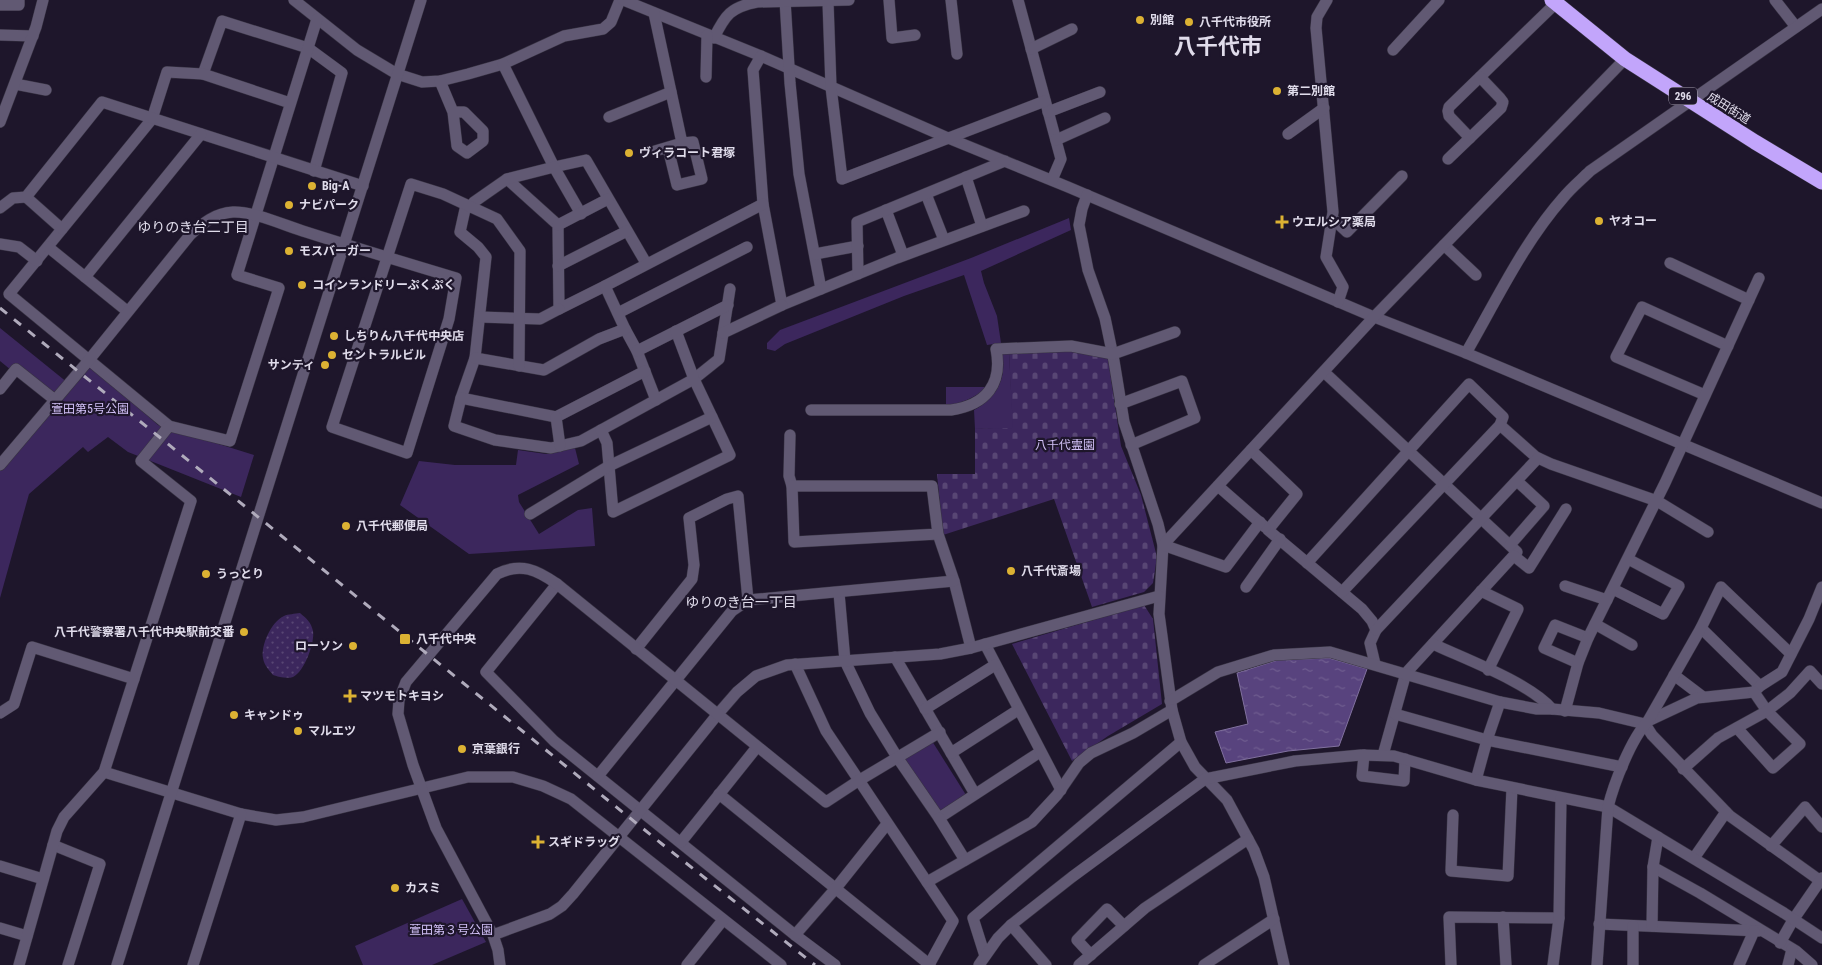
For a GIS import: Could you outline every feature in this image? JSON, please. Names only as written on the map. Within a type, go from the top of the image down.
[{"type":"highway","name":"成田街道","points":[[1554,2],[1625,59],[1822,182]]},
{"type":"street","points":[[0,5],[19,5],[20,0]]},
{"type":"street","points":[[0,122],[5,97],[15,84],[33,36],[43,0]]},
{"type":"street","points":[[294,0],[357,50],[397,74],[422,82],[440,81],[502,64],[564,36],[603,29],[611,22],[621,0],[761,56],[948,138],[1052,180],[1374,317],[1466,353],[1822,504]]},
{"type":"street","points":[[117,965],[345,244],[420,0]]},
{"type":"street","points":[[706,77],[711,37],[727,14],[737,7],[748,2],[828,2],[849,0]]},
{"type":"street","points":[[889,0],[892,38],[914,35]]},
{"type":"street","points":[[951,0],[957,54]]},
{"type":"street","points":[[1018,0],[1061,159],[1052,180]]},
{"type":"street","points":[[1327,0],[1316,17],[1316,28],[1332,218],[1326,257],[1343,287],[1338,302]]},
{"type":"street","points":[[1393,50],[1439,0]]},
{"type":"street","points":[[1775,0],[1796,27]]},
{"type":"street","points":[[784,1],[799,174],[821,289]]},
{"type":"street","points":[[828,2],[831,87],[842,180],[1045,101]]},
{"type":"street","points":[[1470,138],[1450,116],[1449,107],[1554,2]]},
{"type":"street","points":[[1466,353],[1527,247],[1564,196],[1590,171],[1822,9]]},
{"type":"street","points":[[654,13],[682,144],[655,151]]},
{"type":"street","points":[[290,103],[203,74],[167,72],[152,119],[9,294],[169,426],[230,441],[279,288],[237,275],[317,19]]},
{"type":"street","points":[[203,74],[222,21],[308,48],[342,73],[314,171]]},
{"type":"street","points":[[1031,49],[1072,29]]},
{"type":"street","points":[[0,35],[33,36]]},
{"type":"street","points":[[761,56],[753,70],[763,204],[782,306]]},
{"type":"street","points":[[1163,545],[1374,317],[1625,59]]},
{"type":"street","points":[[502,64],[580,214]]},
{"type":"street","points":[[1448,159],[1501,108],[1502,102],[1480,77]]},
{"type":"street","points":[[440,81],[453,112]]},
{"type":"street","points":[[15,84],[46,90]]},
{"type":"street","points":[[609,117],[671,92]]},
{"type":"street","points":[[1048,112],[1100,92]]},
{"type":"street","points":[[26,197],[102,102],[363,186]]},
{"type":"street","points":[[1288,134],[1324,108]]},
{"type":"street","points":[[1056,140],[1105,118]]},
{"type":"street","points":[[85,277],[201,134]]},
{"type":"street","points":[[646,263],[586,160],[507,179],[468,206],[460,232],[478,247],[486,257],[475,358],[461,398],[454,426],[495,440],[551,448],[581,442],[694,379],[719,359],[730,289]]},
{"type":"street","points":[[858,274],[858,222],[1006,161]]},
{"type":"street","points":[[1332,218],[1347,232],[1402,176]]},
{"type":"street","points":[[966,178],[982,226]]},
{"type":"street","points":[[507,179],[558,226],[559,309]]},
{"type":"street","points":[[0,465],[190,235],[210,218],[222,214],[245,212],[255,216],[387,257],[456,278],[449,319],[407,453],[332,427],[387,257],[411,184],[443,194],[497,219],[520,251],[519,366]]},
{"type":"street","points":[[926,194],[944,240]]},
{"type":"street","points":[[1087,195],[1079,225],[1088,270],[1105,318],[1120,404],[1163,545],[1159,614],[1171,706],[1181,742],[1195,767],[1227,800],[1248,839],[1264,878],[1284,965]]},
{"type":"street","points":[[0,208],[13,198],[26,197],[62,229]]},
{"type":"street","points":[[558,226],[608,199]]},
{"type":"street","points":[[480,317],[540,319],[763,204]]},
{"type":"street","points":[[886,210],[904,255]]},
{"type":"street","points":[[723,333],[821,289],[904,255],[1024,211]]},
{"type":"street","points":[[558,266],[627,231]]},
{"type":"street","points":[[0,244],[19,247],[37,261]]},
{"type":"street","points":[[1444,245],[1476,275]]},
{"type":"street","points":[[815,254],[858,246]]},
{"type":"street","points":[[48,247],[127,311]]},
{"type":"street","points":[[618,312],[747,247]]},
{"type":"street","points":[[1670,263],[1749,300]]},
{"type":"street","points":[[1565,711],[1578,663],[1588,638],[1657,501],[1759,278]]},
{"type":"street","points":[[605,286],[637,351],[656,400]]},
{"type":"street","points":[[637,351],[728,305]]},
{"type":"street","points":[[1705,395],[1616,357],[1642,307],[1728,346]]},
{"type":"street","points":[[475,358],[544,370],[599,339],[626,329]]},
{"type":"street","points":[[601,430],[607,444],[613,512],[730,455],[694,379],[676,332]]},
{"type":"street","points":[[811,410],[951,410],[963,408],[976,402],[988,392],[996,381],[998,368],[996,349],[1042,349],[1071,346],[1112,354],[1175,332]]},
{"type":"street","points":[[0,389],[16,369],[55,400]]},
{"type":"street","points":[[461,398],[556,417],[645,371]]},
{"type":"street","points":[[1324,372],[1482,519],[1529,568],[1566,509]]},
{"type":"street","points":[[1120,404],[1182,381],[1195,418],[1131,444]]},
{"type":"street","points":[[1307,563],[1469,384],[1503,418],[1500,425],[1342,592]]},
{"type":"street","points":[[556,417],[560,446]]},
{"type":"street","points":[[530,514],[609,466],[712,417]]},
{"type":"street","points":[[1500,425],[1538,458],[1657,501],[1708,532]]},
{"type":"street","points":[[19,965],[57,831],[64,817],[104,772],[191,501],[141,461],[169,426]]},
{"type":"street","points":[[790,435],[789,476],[792,486],[794,542],[938,534]]},
{"type":"street","points":[[1163,545],[1226,567],[1297,494],[1251,450]]},
{"type":"street","points":[[1375,664],[1370,643],[1376,630],[1538,458]]},
{"type":"street","points":[[1383,755],[1406,673],[1481,591],[1544,506],[1517,481]]},
{"type":"street","points":[[792,486],[932,486],[938,534],[954,582],[971,648]]},
{"type":"street","points":[[1218,486],[1362,608],[1376,630]]},
{"type":"street","points":[[636,649],[692,579],[694,565],[689,518],[727,499],[738,496],[748,600]]},
{"type":"street","points":[[1246,587],[1280,540]]},
{"type":"street","points":[[1613,589],[1663,614],[1679,586],[1628,559]]},
{"type":"street","points":[[500,965],[493,935],[436,828],[413,766],[398,714],[399,700],[406,682],[497,574],[511,569],[525,568],[538,571],[557,584],[826,802],[940,732]]},
{"type":"street","points":[[598,776],[732,611],[748,600],[954,582]]},
{"type":"street","points":[[557,584],[486,672],[554,741],[795,936],[835,965]]},
{"type":"street","points":[[1565,586],[1607,600]]},
{"type":"street","points":[[1597,965],[1608,807],[1622,767],[1638,734],[1647,722],[1701,628],[1721,587],[1791,654]]},
{"type":"street","points":[[927,882],[1032,822],[1044,811],[1079,763],[1090,753],[1133,733],[1218,672],[1274,655],[1330,652],[1500,702],[1537,709],[1599,713],[1647,722],[1670,710],[1703,698],[1757,689],[1782,672],[1809,619],[1822,587]]},
{"type":"street","points":[[1481,591],[1518,609],[1488,670]]},
{"type":"street","points":[[839,593],[845,661],[870,713],[965,860]]},
{"type":"street","points":[[493,935],[550,914],[562,906],[717,715],[756,676],[787,664],[940,654],[971,648],[1159,596]]},
{"type":"street","points":[[1595,624],[1632,645]]},
{"type":"street","points":[[1578,663],[1544,648],[1555,625],[1588,638]]},
{"type":"street","points":[[1701,628],[1757,689],[1767,711],[1800,744],[1773,768],[1737,728]]},
{"type":"street","points":[[985,644],[1061,790]]},
{"type":"street","points":[[1433,644],[1544,699],[1552,709]]},
{"type":"street","points":[[0,713],[14,704],[32,647],[134,679]]},
{"type":"street","points":[[895,657],[976,794]]},
{"type":"street","points":[[719,794],[930,965],[953,921],[858,781],[826,730],[796,664]]},
{"type":"street","points":[[926,709],[996,665]]},
{"type":"street","points":[[1684,769],[1718,738],[1767,711],[1790,693],[1810,671],[1822,684]]},
{"type":"street","points":[[1674,675],[1703,698]]},
{"type":"street","points":[[1476,780],[1486,740],[1500,702]]},
{"type":"street","points":[[951,753],[1018,710]]},
{"type":"street","points":[[1394,714],[1486,740],[1622,767]]},
{"type":"street","points":[[1647,722],[1652,734],[1726,812],[1821,880],[1793,920],[1780,943]]},
{"type":"street","points":[[982,960],[973,918],[1181,742]]},
{"type":"street","points":[[681,842],[757,747]]},
{"type":"street","points":[[939,818],[1040,752]]},
{"type":"street","points":[[982,960],[998,938],[1011,925],[1072,877],[1205,779],[1295,761],[1364,755],[1383,755],[1405,759],[1476,780],[1608,807],[1822,938]]},
{"type":"street","points":[[1364,755],[1362,776],[1404,781],[1405,759]]},
{"type":"street","points":[[104,772],[242,814],[276,820],[303,818],[468,777],[513,777],[543,786],[571,799],[780,965]]},
{"type":"street","points":[[1453,815],[1451,871],[1508,876],[1512,788]]},
{"type":"street","points":[[1553,965],[1559,918],[1561,798]]},
{"type":"street","points":[[1771,846],[1805,807],[1822,827]]},
{"type":"street","points":[[1694,858],[1726,812]]},
{"type":"street","points":[[192,965],[242,814]]},
{"type":"street","points":[[795,936],[887,824]]},
{"type":"street","points":[[1652,926],[1653,867],[1658,837]]},
{"type":"street","points":[[1079,965],[1145,908],[1248,839]]},
{"type":"street","points":[[53,845],[100,864],[68,965]]},
{"type":"street","points":[[0,866],[43,879]]},
{"type":"street","points":[[1653,867],[1700,892],[1758,931],[1792,949],[1812,965]]},
{"type":"street","points":[[1091,954],[1077,940],[1107,909],[1124,926]]},
{"type":"street","points":[[1451,965],[1449,917],[1559,918]]},
{"type":"street","points":[[1503,917],[1506,965]]},
{"type":"street","points":[[1204,965],[1274,919]]},
{"type":"street","points":[[687,965],[723,920]]},
{"type":"street","points":[[1599,924],[1758,931]]},
{"type":"street","points":[[1011,925],[1046,965]]},
{"type":"street","points":[[1632,965],[1633,926]]},
{"type":"street","points":[[0,928],[27,936]]},
{"type":"street","points":[[1739,965],[1758,931]]},
{"type":"street","points":[[1788,965],[1792,949]]},
{"type":"green space","points":[[1069,218],[1071,230],[981,271],[997,316],[1001,343],[987,345],[964,275],[904,296],[785,344],[775,351],[767,349],[767,343],[780,330],[971,258]]},
{"type":"green space","points":[[0,328],[68,383],[55,397],[11,370],[0,361]]},
{"type":"green space","name":"八千代霊園","points":[[1072,350],[1108,358],[1121,446],[1141,495],[1157,557],[1153,583],[1144,592],[1092,607],[1054,499],[943,535],[937,474],[975,474],[975,429],[1012,427],[1009,352]]},
{"type":"green space","points":[[1009,352],[1013,428],[975,429],[974,410],[994,394],[1003,372],[1002,354]]},
{"type":"green space","name":"萱田第5号公園","points":[[89,364],[158,425],[254,455],[241,497],[128,452],[108,437],[88,452],[83,447],[29,494],[0,598],[0,470]]},
{"type":"green space","points":[[946,387],[987,387],[968,400],[946,406]]},
{"type":"green space","points":[[575,448],[579,464],[518,495],[519,502],[539,534],[578,510],[592,508],[595,546],[469,554],[400,505],[419,461],[455,465],[516,465],[518,450],[546,454]]},
{"type":"green space","points":[[1144,605],[1153,619],[1162,704],[1108,736],[1072,761],[1012,644]]},
{"type":"green space","points":[[300,613],[311,625],[313,631],[308,657],[301,669],[293,677],[286,678],[273,675],[263,658],[265,641],[268,634],[279,619],[286,615]]},
{"type":"green space","points":[[932,741],[966,795],[942,811],[938,810],[903,761],[904,756]]},
{"type":"green space","name":"萱田第３号公園","points":[[462,899],[486,942],[432,965],[363,965],[355,946]]},
{"type":"water","points":[[1329,658],[1367,669],[1339,746],[1288,751],[1226,763],[1215,732],[1248,724],[1237,673],[1278,660]]},
{"type":"railway","points":[[0,308],[662,844],[815,965]]},
{"type":"place","name":"別館","points":[[1140,20]]},
{"type":"place","name":"八千代市役所","points":[[1189,22]]},
{"type":"place","name":"第二別館","points":[[1277,91]]},
{"type":"place","name":"ヴィラコート君塚","points":[[629,153]]},
{"type":"place","name":"Big-A","points":[[312,186]]},
{"type":"place","name":"ナビパーク","points":[[289,205]]},
{"type":"place","name":"ヤオコー","points":[[1599,221]]},
{"type":"place","name":"ウエルシア薬局","points":[[1282,222]]},
{"type":"place","name":"モスバーガー","points":[[289,251]]},
{"type":"place","name":"コインランドリーぷくぷく","points":[[302,285]]},
{"type":"place","name":"しちりん八千代中央店","points":[[334,336]]},
{"type":"place","name":"セントラルビル","points":[[332,355]]},
{"type":"place","name":"サンティ","points":[[325,365]]},
{"type":"place","name":"八千代郵便局","points":[[346,526]]},
{"type":"place","name":"八千代斎場","points":[[1011,571]]},
{"type":"place","name":"うっとり","points":[[206,574]]},
{"type":"place","name":"八千代警察署八千代中央駅前交番","points":[[244,632]]},
{"type":"place","name":"八千代中央","points":[[405,639]]},
{"type":"place","name":"ローソン","points":[[353,646]]},
{"type":"place","name":"マツモトキヨシ","points":[[350,696]]},
{"type":"place","name":"キャンドゥ","points":[[234,715]]},
{"type":"place","name":"マルエツ","points":[[298,731]]},
{"type":"place","name":"京葉銀行","points":[[462,749]]},
{"type":"place","name":"スギドラッグ","points":[[538,842]]},
{"type":"place","name":"カスミ","points":[[395,888]]},
{"type":"district","name":"八千代市","points":[[1218,46]]},
{"type":"district","name":"ゆりのき台二丁目","points":[[193,227]]},
{"type":"district","name":"ゆりのき台一丁目","points":[[741,602]]}]
